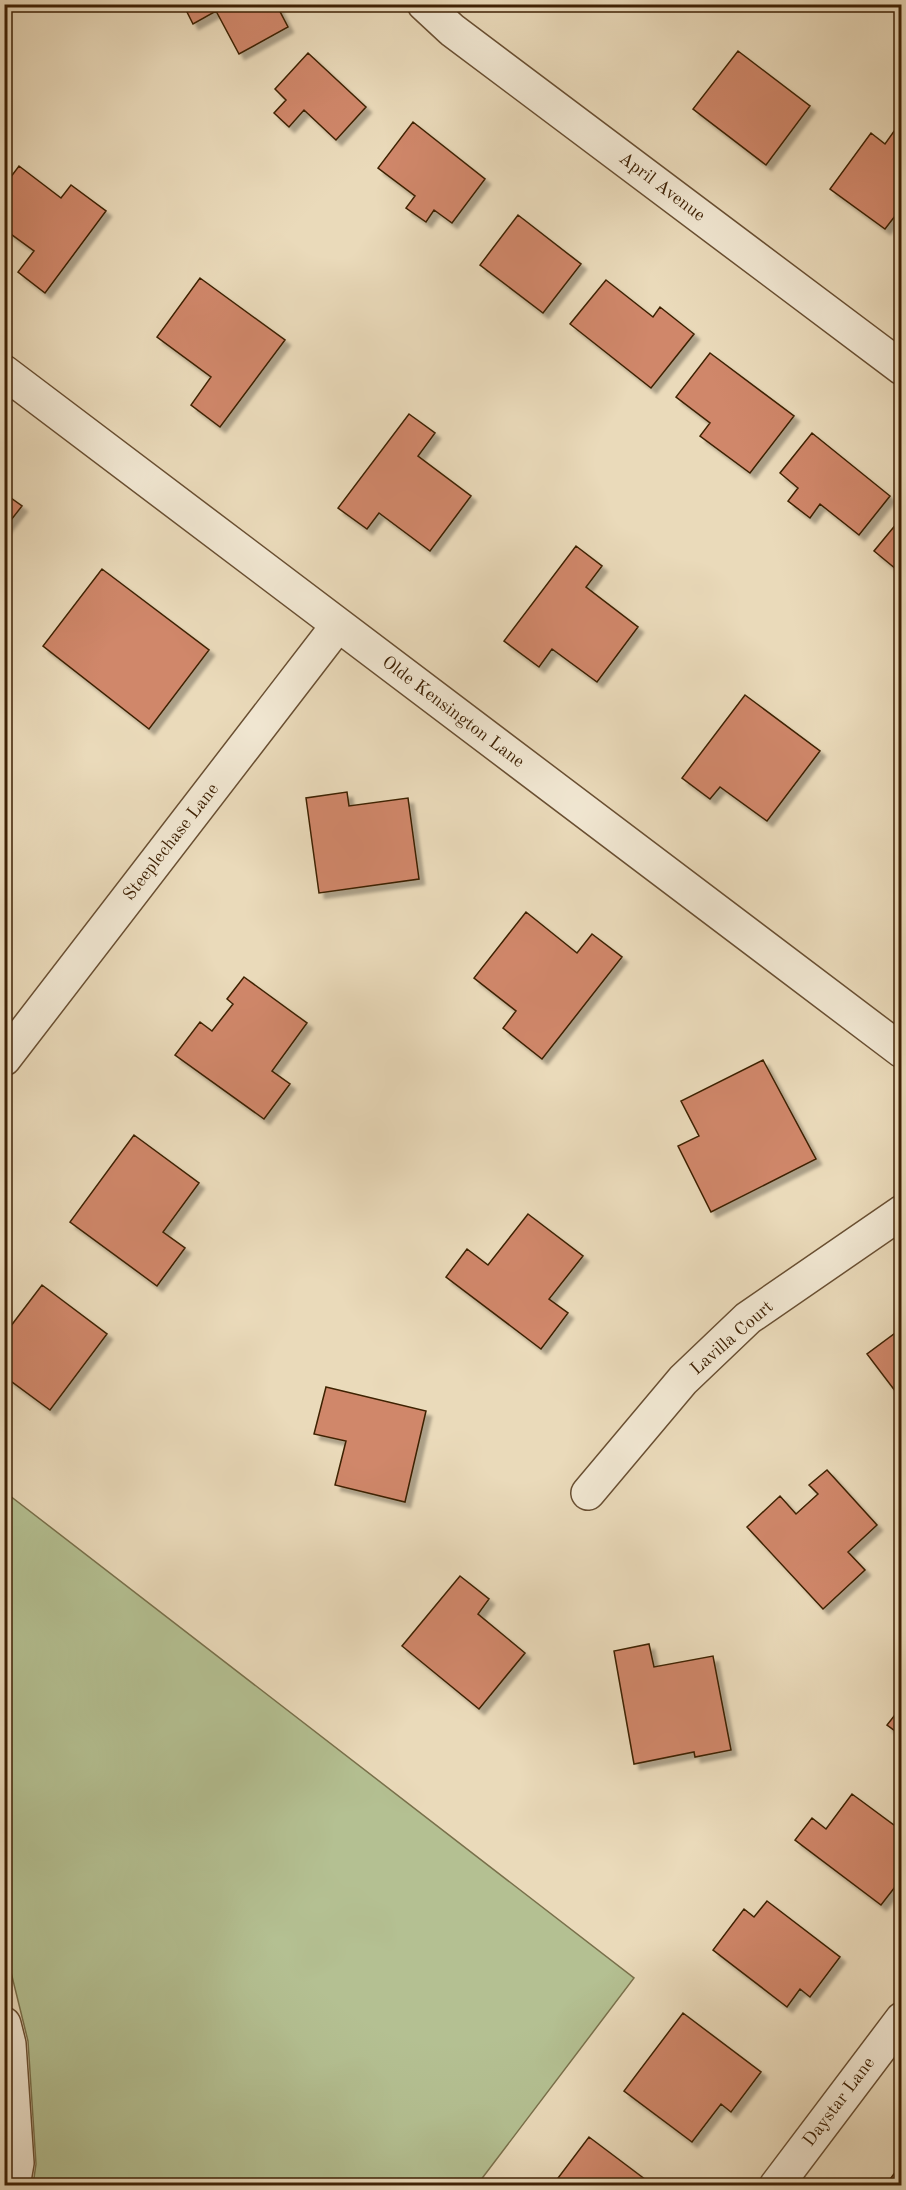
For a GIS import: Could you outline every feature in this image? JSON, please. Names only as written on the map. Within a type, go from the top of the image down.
[{"type":"street","name":"April Avenue","points":[[424,4],[452,30],[899,361]]},
{"type":"street","name":"Olde Kensington Lane","points":[[4,372],[902,1051]]},
{"type":"street","name":"Steeplechase Lane","points":[[4,1059],[338,625]]},
{"type":"street","name":"Lavilla Court","points":[[588,1493],[683,1380],[748,1318],[902,1212]]},
{"type":"street","name":"Daystar Lane","points":[[777,2186],[902,2019]]},
{"type":"street","points":[[4,2024],[9,2044],[17,2163],[13,2186]]},
{"type":"green space","points":[[5,1492],[634,1978],[477,2185],[33,2185],[36,2164],[28,2041],[4,1944]]},
{"type":"building","points":[[183,4],[276,4],[288,27],[239,54],[216,11],[193,24]]},
{"type":"building","points":[[738,51],[810,106],[766,165],[693,109]]},
{"type":"building","points":[[308,53],[366,107],[336,140],[304,110],[289,127],[274,113],[286,100],[275,89]]},
{"type":"building","points":[[902,120],[902,207],[885,229],[830,189],[871,133],[885,144]]},
{"type":"building","points":[[413,122],[485,179],[452,223],[434,210],[426,222],[406,208],[415,196],[378,168]]},
{"type":"building","points":[[19,166],[61,198],[71,185],[106,211],[45,293],[18,272],[34,251],[4,229],[4,186]]},
{"type":"building","points":[[518,215],[581,264],[543,313],[480,265]]},
{"type":"building","points":[[200,278],[285,340],[220,427],[191,405],[211,377],[157,337]]},
{"type":"building","points":[[606,280],[653,317],[660,307],[694,334],[651,388],[570,324]]},
{"type":"building","points":[[710,353],[794,416],[750,473],[700,436],[710,423],[676,397]]},
{"type":"building","points":[[409,414],[435,433],[418,456],[471,496],[430,551],[379,513],[367,529],[338,508]]},
{"type":"building","points":[[812,433],[890,496],[859,535],[820,504],[810,518],[788,501],[798,488],[780,473]]},
{"type":"building","points":[[4,493],[22,506],[4,529]]},
{"type":"building","points":[[902,517],[902,574],[874,551]]},
{"type":"building","points":[[576,546],[602,566],[586,587],[638,627],[597,682],[552,649],[539,667],[504,641]]},
{"type":"building","points":[[102,569],[209,650],[149,729],[43,646]]},
{"type":"building","points":[[745,695],[820,751],[767,821],[720,787],[710,799],[682,778]]},
{"type":"building","points":[[347,792],[349,806],[408,798],[419,879],[319,893],[306,798]]},
{"type":"building","points":[[526,912],[577,953],[592,934],[622,957],[542,1059],[503,1028],[516,1011],[474,978]]},
{"type":"building","points":[[244,977],[307,1023],[272,1071],[290,1084],[264,1119],[175,1055],[200,1022],[212,1031],[233,1004],[227,999]]},
{"type":"building","points":[[763,1060],[816,1159],[711,1212],[678,1146],[699,1136],[681,1101]]},
{"type":"building","points":[[134,1135],[199,1183],[163,1232],[185,1248],[157,1286],[70,1222]]},
{"type":"building","points":[[528,1214],[583,1256],[549,1299],[568,1313],[541,1349],[446,1277],[467,1249],[488,1265]]},
{"type":"building","points":[[42,1285],[107,1334],[50,1410],[4,1376],[4,1330],[7,1331]]},
{"type":"building","points":[[902,1328],[902,1400],[867,1354]]},
{"type":"building","points":[[326,1387],[426,1411],[405,1502],[335,1485],[346,1441],[314,1434]]},
{"type":"building","points":[[827,1470],[877,1525],[848,1552],[865,1570],[823,1609],[747,1527],[780,1496],[796,1514],[818,1494],[809,1485]]},
{"type":"building","points":[[460,1576],[489,1599],[478,1614],[525,1653],[479,1709],[402,1646]]},
{"type":"building","points":[[649,1644],[654,1667],[713,1656],[731,1750],[695,1757],[694,1752],[634,1764],[614,1651]]},
{"type":"building","points":[[902,1706],[902,1736],[887,1725]]},
{"type":"building","points":[[852,1794],[894,1825],[902,1818],[902,1878],[881,1905],[795,1840],[812,1818],[826,1829]]},
{"type":"building","points":[[767,1901],[840,1957],[810,1997],[800,1989],[787,2007],[713,1950],[744,1909],[754,1917]]},
{"type":"building","points":[[683,2013],[761,2072],[731,2112],[721,2104],[692,2142],[624,2091]]},
{"type":"building","points":[[589,2137],[654,2186],[552,2186]]},
{"type":"building","points":[[902,2163],[902,2186],[885,2186]]}]
